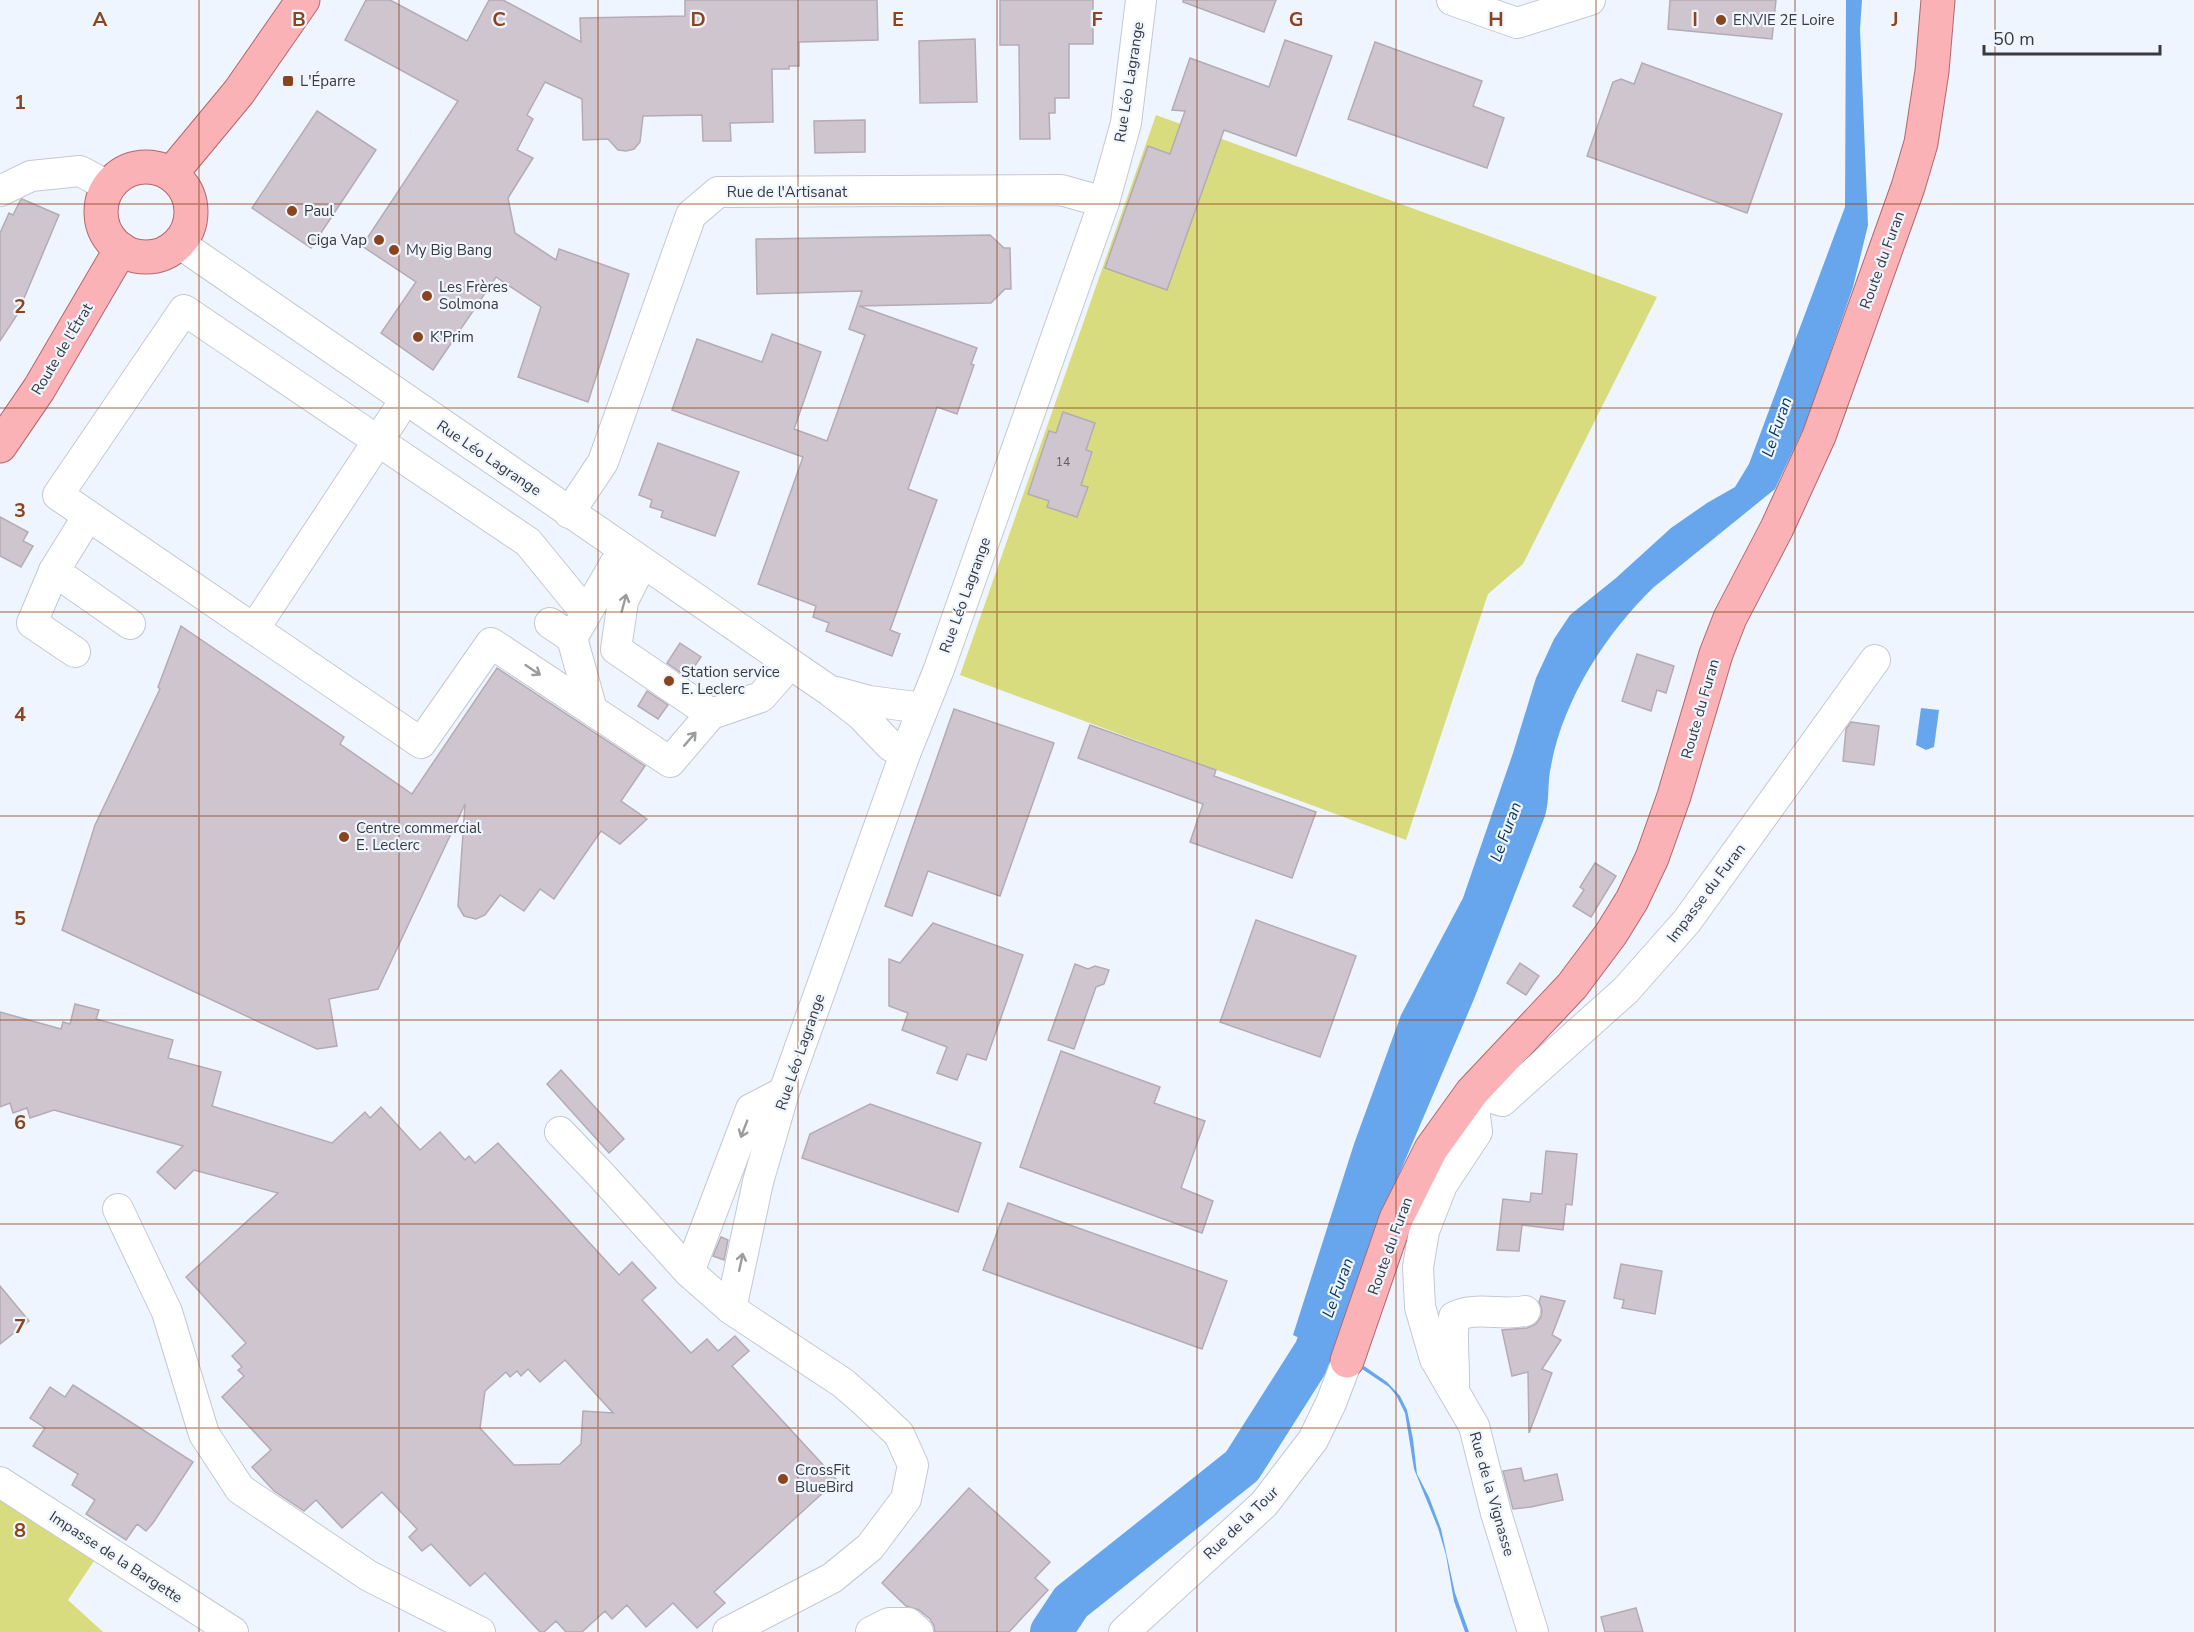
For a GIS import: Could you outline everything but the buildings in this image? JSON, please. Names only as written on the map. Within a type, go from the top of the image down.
[{"type":"main road","points":[[171,174],[239,92],[303,0]]},
{"type":"main road","name":"Route du Furan","points":[[1347,1361],[1396,1219],[1431,1149],[1473,1092],[1572,986],[1611,934],[1632,900],[1652,858],[1674,796],[1716,654],[1730,618],[1819,436],[1908,187],[1921,143],[1932,71],[1938,0]]},
{"type":"main road","points":[[144,166],[158,168],[171,174],[182,184],[191,210],[190,224],[179,243],[162,254],[148,257],[134,255],[121,249],[111,240],[104,227],[101,213],[102,200],[108,186],[130,169],[144,166]]},
{"type":"main road","name":"Route de l'Étrat","points":[[0,446],[39,389],[121,249]]},
{"type":"street","name":"Rue Léo Lagrange","points":[[731,1309],[758,1182],[784,1092],[905,754],[942,658],[1104,202],[1126,123],[1141,0]]},
{"type":"street","points":[[1452,0],[1517,23],[1590,0]]},
{"type":"street","points":[[0,191],[32,176],[80,171],[108,186]]},
{"type":"street","name":"Rue de l'Artisanat","points":[[569,513],[603,462],[690,215],[718,192],[1061,190],[1104,202]]},
{"type":"street","name":"Rue Léo Lagrange","points":[[179,243],[830,691],[860,714],[891,746],[905,754]]},
{"type":"street","points":[[592,710],[569,625],[528,542],[184,310],[58,495],[421,743],[491,643],[670,762],[711,714],[761,697],[790,663]]},
{"type":"street","points":[[254,629],[405,400]]},
{"type":"street","points":[[75,652],[32,623],[54,571],[88,516]]},
{"type":"street","points":[[569,625],[633,556]]},
{"type":"street","points":[[633,556],[623,601],[616,650],[711,714]]},
{"type":"street","points":[[54,571],[130,624]]},
{"type":"street","name":"Impasse du Furan","points":[[1473,1092],[1502,1101],[1626,990],[1687,921],[1875,660]]},
{"type":"street","points":[[830,691],[869,701],[923,708]]},
{"type":"street","points":[[689,1272],[751,1109],[784,1092]]},
{"type":"street","name":"Rue de la Vignasse","points":[[1473,1092],[1477,1132],[1442,1185],[1432,1205],[1424,1231],[1418,1267],[1420,1307],[1435,1359],[1474,1426],[1496,1513],[1533,1632]]},
{"type":"street","points":[[560,1132],[689,1272],[731,1309],[843,1383],[899,1434],[913,1465],[906,1498],[870,1546],[832,1578],[728,1632]]},
{"type":"street","points":[[118,1209],[167,1312],[204,1434],[240,1489],[369,1576],[480,1632]]},
{"type":"street","points":[[1454,1391],[1454,1317],[1463,1312],[1512,1314],[1525,1311]]},
{"type":"street","name":"Rue de la Tour","points":[[1124,1632],[1264,1504],[1313,1440],[1347,1361]]},
{"type":"street","name":"Impasse de la Bargette","points":[[0,1482],[233,1632]]},
{"type":"street","points":[[871,1632],[889,1623],[908,1623],[918,1632]]},
{"type":"green space","points":[[1156,115],[1657,297],[1523,564],[1488,594],[1406,840],[960,675]]},
{"type":"green space","points":[[0,1496],[94,1561],[68,1600],[103,1632],[0,1632]]},
{"type":"water","points":[[1846,0],[1862,0],[1860,29],[1868,225],[1853,287],[1806,423],[1775,489],[1654,587],[1636,605],[1603,646],[1576,692],[1557,741],[1550,772],[1545,816],[1474,999],[1377,1226],[1332,1354],[1293,1335],[1354,1144],[1401,1015],[1463,898],[1536,678],[1554,639],[1570,615],[1616,578],[1671,528],[1735,487],[1749,464],[1845,207]]},
{"type":"water","points":[[1921,708],[1939,710],[1934,747],[1926,750],[1916,745]]},
{"type":"water","points":[[1364,1366],[1387,1382],[1400,1396],[1407,1410],[1417,1474],[1441,1529],[1455,1593],[1469,1632],[1465,1632],[1454,1601],[1446,1555],[1438,1528],[1414,1469],[1405,1413],[1396,1395],[1389,1387],[1362,1369]]},
{"type":"waterway","name":"Le Furan","points":[[1051,1632],[1071,1602],[1242,1466],[1315,1351],[1336,1294]]},
{"type":"place","name":"ENVIE 2E Loire","points":[[1721,20]]},
{"type":"place","name":"L'Éparre","points":[[288,81]]},
{"type":"place","name":"Paul","points":[[292,211]]},
{"type":"place","name":"Ciga Vap","points":[[379,240]]},
{"type":"place","name":"My Big Bang","points":[[394,250]]},
{"type":"place","name":"Les Frères Solmona","points":[[427,296]]},
{"type":"place","name":"K'Prim","points":[[418,337]]},
{"type":"place","name":"Station service E. Leclerc","points":[[669,681]]},
{"type":"place","name":"Centre commercial E. Leclerc","points":[[344,837]]},
{"type":"place","name":"CrossFit BlueBird","points":[[783,1479]]}]
